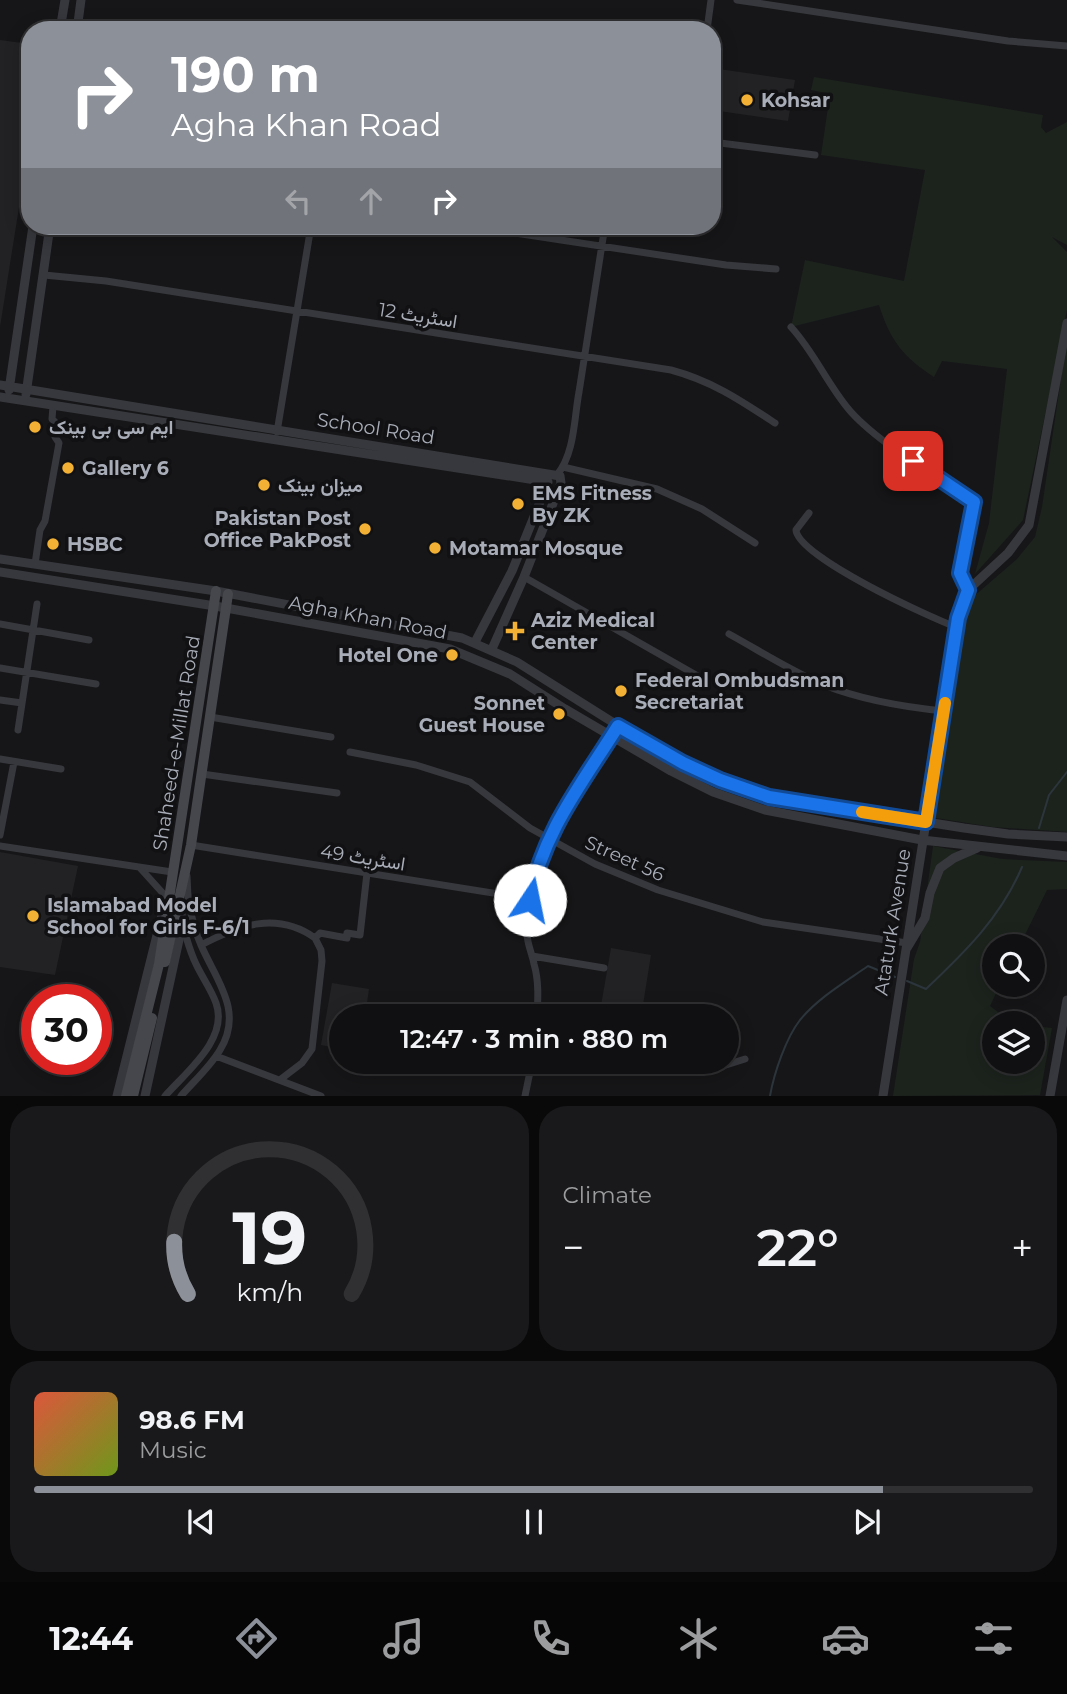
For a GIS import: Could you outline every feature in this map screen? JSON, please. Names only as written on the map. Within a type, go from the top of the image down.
[{"type":"main road","name":"Shaheed-e-Millat Road","points":[[133,1096],[174,899],[172,872],[198,721],[216,591]]},
{"type":"main road","name":"Shaheed-e-Millat Road","points":[[126,1096],[174,899],[190,855],[228,594]]},
{"type":"main road","points":[[198,721],[209,720]]},
{"type":"main road","points":[[176,853],[190,855]]},
{"type":"street","points":[[62,21],[65,0]]},
{"type":"street","points":[[78,21],[81,0]]},
{"type":"street","points":[[708,21],[711,0]]},
{"type":"street","points":[[737,0],[1008,41],[1067,46]]},
{"type":"street","points":[[721,143],[815,155]]},
{"type":"street","points":[[4,398],[31,235]]},
{"type":"street","points":[[24,401],[49,235]]},
{"type":"street","points":[[276,435],[309,235]]},
{"type":"street","points":[[531,235],[726,265],[776,270]]},
{"type":"street","points":[[492,649],[524,577],[570,447],[604,235]]},
{"type":"street","name":"اسٹریٹ 12","points":[[44,275],[107,281],[671,370],[699,378],[725,391],[775,423]]},
{"type":"street","name":"Ataturk Avenue","points":[[883,1096],[956,627],[968,590],[1008,553],[1029,525],[1067,323]]},
{"type":"street","points":[[792,327],[852,412],[913,461],[974,502],[960,573],[968,590]]},
{"type":"street","name":"School Road","points":[[5,386],[173,413],[276,435],[548,482],[560,475]]},
{"type":"street","name":"School Road","points":[[4,398],[171,424],[276,435],[560,475]]},
{"type":"street","points":[[35,564],[40,530],[46,521],[58,443],[55,437],[57,424],[52,419],[53,406]]},
{"type":"street","points":[[171,424],[173,413]]},
{"type":"street","points":[[560,475],[657,489],[702,509],[755,543]]},
{"type":"street","points":[[475,642],[512,571],[548,482]]},
{"type":"street","points":[[808,513],[796,530],[797,538],[804,545],[895,600],[956,627]]},
{"type":"street","name":"Agha Khan Road","points":[[0,559],[216,591],[453,635],[492,649],[517,662],[618,726],[683,763],[720,780],[769,797],[1008,834],[1067,837]]},
{"type":"street","name":"Agha Khan Road","points":[[0,572],[215,606],[450,649],[510,674],[611,737],[692,781],[765,810],[922,840],[1067,856]]},
{"type":"street","points":[[524,577],[704,679]]},
{"type":"street","points":[[18,730],[37,604]]},
{"type":"street","points":[[0,624],[89,640]]},
{"type":"street","points":[[729,634],[813,680],[836,689],[887,703],[944,711]]},
{"type":"street","points":[[450,649],[453,635]]},
{"type":"street","points":[[0,668],[96,684]]},
{"type":"street","points":[[0,700],[22,703]]},
{"type":"street","points":[[209,720],[331,737]]},
{"type":"street","points":[[537,1004],[538,982],[527,932],[537,864],[557,820],[618,726]]},
{"type":"street","name":"Street 56","points":[[350,752],[416,765],[463,779],[530,828],[630,880],[730,913],[906,946]]},
{"type":"street","points":[[0,759],[61,769]]},
{"type":"street","points":[[0,835],[14,762]]},
{"type":"street","points":[[202,774],[337,793]]},
{"type":"street","points":[[0,846],[172,872]]},
{"type":"street","points":[[906,946],[925,918],[930,893],[940,868],[978,847]]},
{"type":"street","points":[[181,1096],[216,1056],[228,1031],[230,1010],[222,986],[201,945],[187,892],[190,855]]},
{"type":"street","name":"اسٹریٹ 49","points":[[190,855],[367,873],[530,900]]},
{"type":"street","points":[[141,869],[174,899]]},
{"type":"street","points":[[201,945],[254,923],[288,925],[318,936],[346,938],[347,933],[360,935],[367,873]]},
{"type":"street","name":"Shaheed-e-Millat Road","points":[[145,1096],[182,926],[174,899]]},
{"type":"street","name":"Shaheed-e-Millat Road","points":[[117,1096],[163,911],[174,899]]},
{"type":"street","points":[[165,1096],[206,1049],[218,1019],[216,1004],[195,962],[182,926]]},
{"type":"street","points":[[281,1079],[302,1063],[312,1049],[322,961],[318,936]]},
{"type":"street","points":[[532,956],[604,968]]},
{"type":"street","points":[[1050,1096],[1067,1000]]},
{"type":"street","points":[[216,1056],[321,1096]]},
{"type":"street","points":[[739,1061],[745,1059]]},
{"type":"street","points":[[525,1096],[530,1074]]},
{"type":"shaded area","points":[[0,40],[21,43],[21,195],[0,327]]},
{"type":"shaded area","points":[[721,69],[795,80],[788,121],[721,111]]},
{"type":"shaded area","points":[[814,77],[1043,115],[1041,127],[1046,133],[1067,122],[1067,245],[1052,237],[1067,252],[1067,310],[1023,520],[975,574],[989,523],[1007,369],[942,361],[934,377],[899,347],[879,305],[791,327],[805,260],[904,281],[925,170],[821,155],[830,94],[811,90]]},
{"type":"shaded area","points":[[1067,338],[1067,832],[992,827],[930,817],[965,604],[1017,559],[1035,537],[1042,507]]},
{"type":"shaded area","points":[[933,846],[1002,859],[1067,862],[1067,889],[1047,890],[1025,934],[982,934],[982,997],[994,997],[990,1006],[997,1011],[982,1011],[982,1074],[1044,1074],[1040,1095],[893,1096],[914,959],[920,942]]},
{"type":"shaded area","name":"Islamabad Model School for Girls F-6/1","points":[[0,852],[78,866],[55,975],[0,967]]},
{"type":"shaded area","points":[[611,948],[651,955],[643,1004],[601,1004]]},
{"type":"shaded area","points":[[332,983],[369,989],[367,1004],[329,1004],[329,1047],[321,1045]]},
{"type":"shaded area","points":[[1045,1027],[1052,1028],[1045,1067]]},
{"type":"waterway","points":[[1039,828],[1049,795],[1067,772]]},
{"type":"waterway","points":[[907,981],[926,989],[993,918],[1022,867]]},
{"type":"waterway","points":[[770,1096],[785,1046],[800,1020],[815,1005],[868,966],[895,977]]},
{"type":"slow traffic","points":[[862,812],[926,822],[945,703]]},
{"type":"place","name":"Kohsar","points":[[747,100]]},
{"type":"place","name":"ایم سی بی بینک","points":[[35,427]]},
{"type":"place","name":"Gallery 6","points":[[68,468]]},
{"type":"place","name":"میزان بینک","points":[[264,485]]},
{"type":"place","name":"EMS Fitness By ZK","points":[[518,504]]},
{"type":"place","name":"Pakistan Post Office PakPost","points":[[365,529]]},
{"type":"place","name":"HSBC","points":[[53,544]]},
{"type":"place","name":"Motamar Mosque","points":[[435,548]]},
{"type":"place","name":"Aziz Medical Center","points":[[515,631]]},
{"type":"place","name":"Hotel One","points":[[452,655]]},
{"type":"place","name":"Federal Ombudsman Secretariat","points":[[621,691]]},
{"type":"place","name":"Sonnet Guest House","points":[[559,714]]},
{"type":"place","name":"Islamabad Model School for Girls F-6/1","points":[[33,916]]},
{"type":"route","points":[[530,900],[537,864],[557,820],[618,726],[683,763],[720,780],[769,797],[926,822],[958,618],[968,590],[960,573],[974,502],[913,461]]}]
